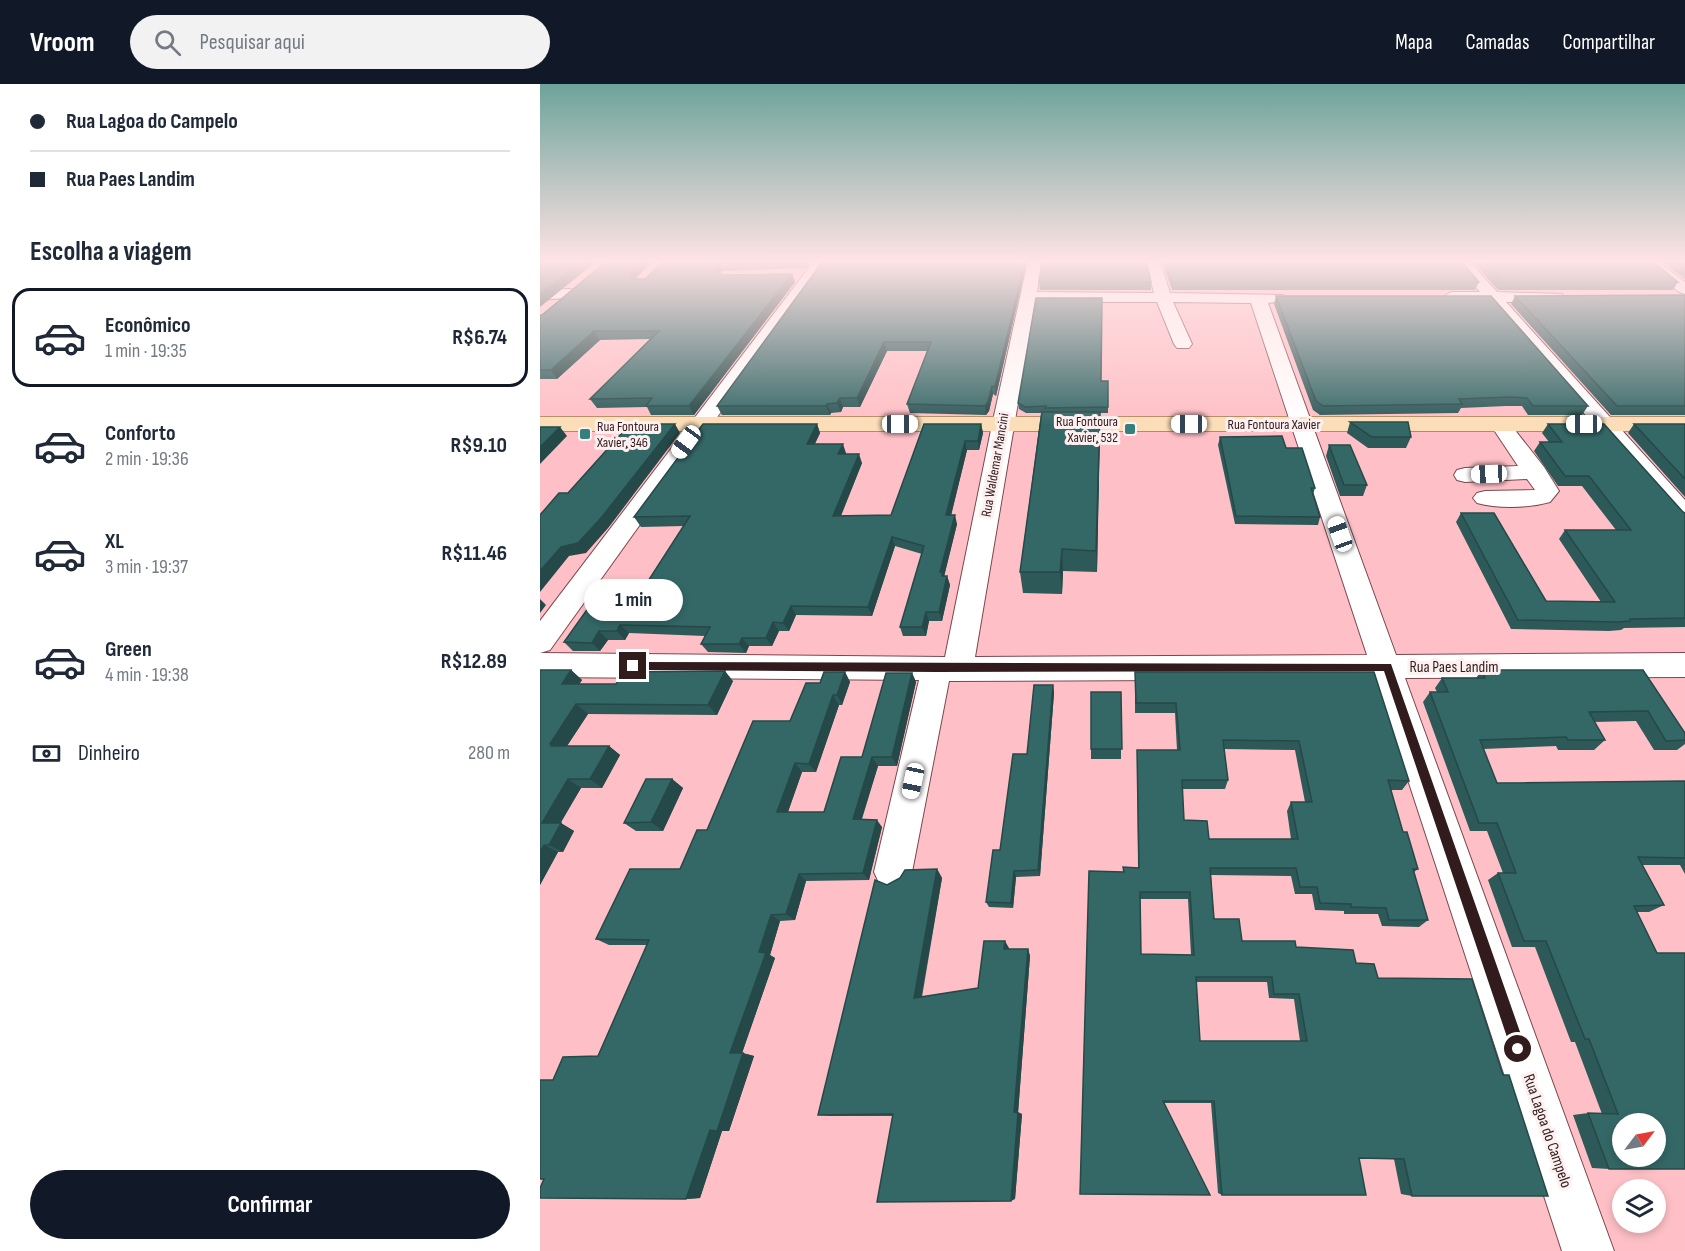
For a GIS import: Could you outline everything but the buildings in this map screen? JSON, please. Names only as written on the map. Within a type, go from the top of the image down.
[{"type":"main road","name":"Rua Fontoura Xavier","points":[[540,424],[1685,424]]},
{"type":"street","points":[[540,642],[776,315]]},
{"type":"street","name":"Rua Waldemar Mancini","points":[[893,872],[947,669],[1024,315]]},
{"type":"street","points":[[1171,315],[1183,344]]},
{"type":"street","name":"Rua Lagoa do Campelo","points":[[1264,315],[1588,1251]]},
{"type":"street","points":[[1508,315],[1685,515]]},
{"type":"street","points":[[1485,498],[1542,497],[1547,490],[1500,424]]},
{"type":"street","points":[[1466,475],[1536,472]]},
{"type":"street","name":"Rua Paes Landim","points":[[540,665],[947,669],[1685,665]]},
{"type":"place","name":"Rua Fontoura Xavier, 532","points":[[1130,429]]},
{"type":"place","name":"Rua Fontoura Xavier, 346","points":[[585,434]]},
{"type":"route","points":[[633,666],[937,669],[1387,667],[1518,1049]]}]
